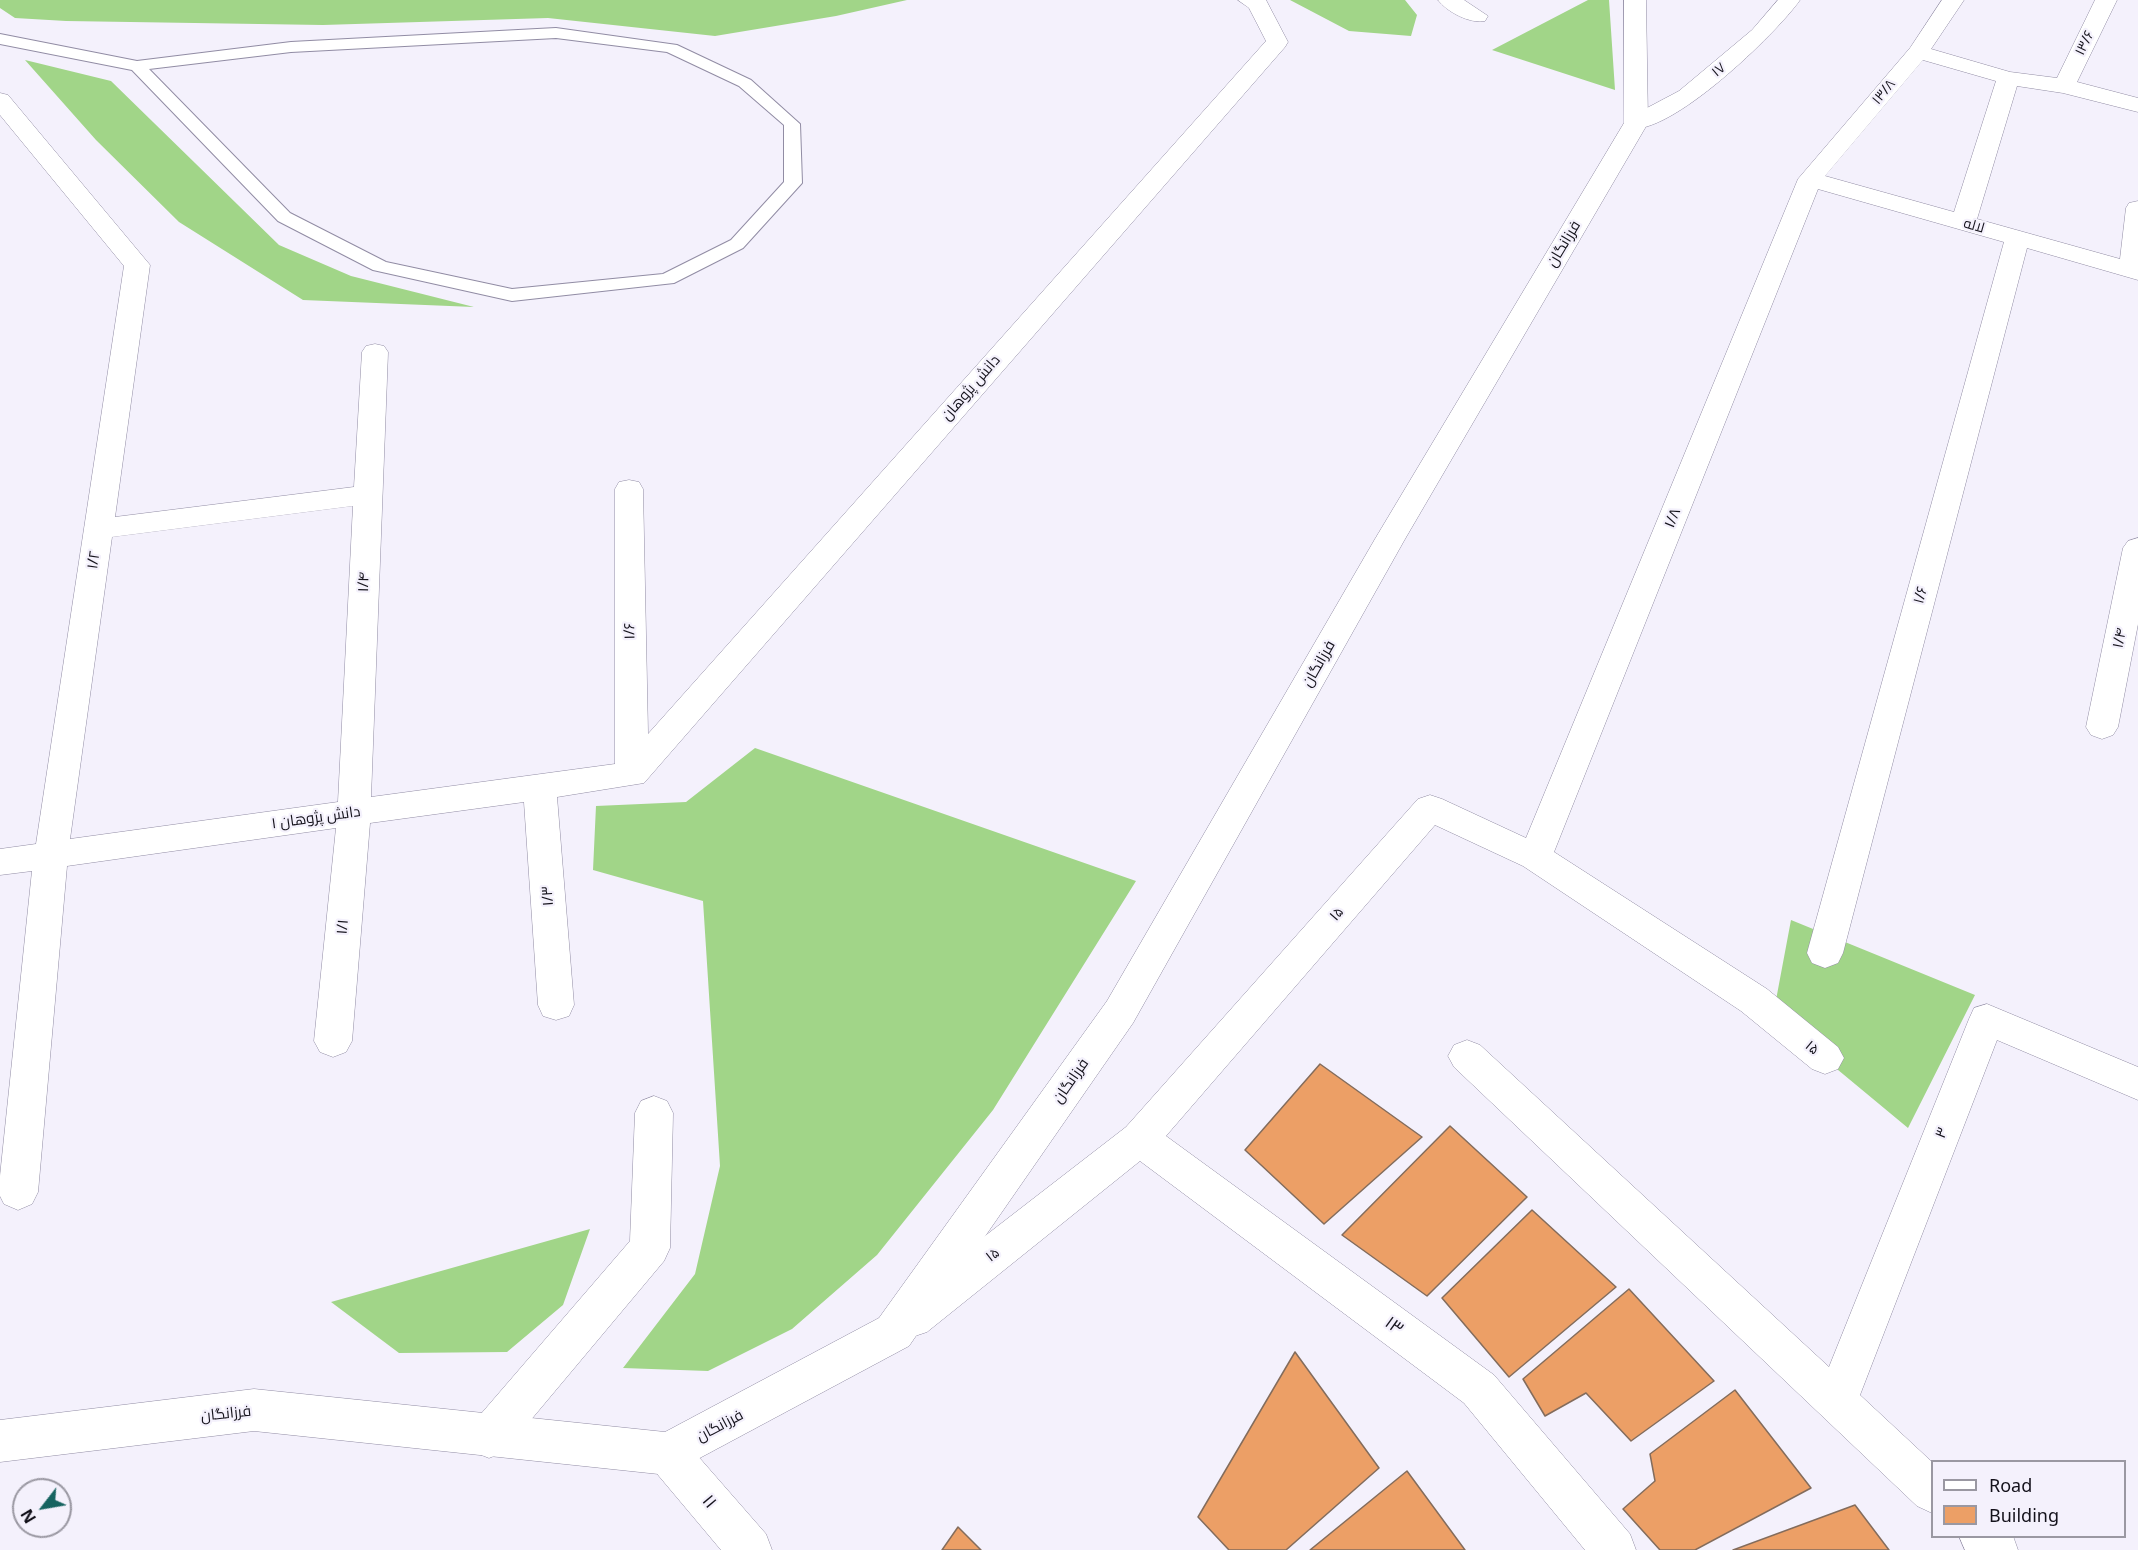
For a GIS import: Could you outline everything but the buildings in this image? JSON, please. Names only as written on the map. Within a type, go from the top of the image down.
[{"type":"street","name":"دانش پژوهان","points":[[632,774],[1277,42],[1258,4],[1250,0]]},
{"type":"street","points":[[1449,0],[1477,16]]},
{"type":"street","points":[[1635,0],[1636,123]]},
{"type":"street","name":"۱۷","points":[[1636,123],[1687,96],[1760,35],[1790,0]]},
{"type":"street","name":"۱۳/۸","points":[[1810,179],[1918,52],[1953,0]]},
{"type":"street","name":"۱۳/۶","points":[[2064,86],[2106,0]]},
{"type":"street","points":[[1918,52],[2008,78],[2064,86],[2138,105]]},
{"type":"street","points":[[1964,223],[2008,78]]},
{"type":"street","name":"۱/۲","points":[[0,100],[137,265],[51,855],[18,1192]]},
{"type":"street","name":"فرزانگان","points":[[0,1441],[254,1410],[489,1437],[668,1454],[894,1332],[1120,1011],[1390,539],[1636,123]]},
{"type":"street","name":"لاله","points":[[1810,179],[2134,271]]},
{"type":"street","name":"۱/۸","points":[[1536,857],[1810,179]]},
{"type":"street","points":[[2134,271],[2138,208]]},
{"type":"street","name":"۱/۶","points":[[1825,953],[2017,238]]},
{"type":"street","name":"۱/۴","points":[[354,812],[375,352]]},
{"type":"street","name":"۱/۶","points":[[629,489],[632,774]]},
{"type":"street","points":[[98,529],[368,495]]},
{"type":"street","name":"۱/۴","points":[[2102,727],[2138,548]]},
{"type":"street","name":"دانش پژوهان ۱","points":[[0,862],[632,774]]},
{"type":"street","name":"۱/۳","points":[[540,787],[556,1005]]},
{"type":"street","name":"۱۵","points":[[894,1332],[1140,1139],[1430,808],[1536,857],[1754,1000],[1826,1059]]},
{"type":"street","name":"۱/۱","points":[[333,1041],[354,812]]},
{"type":"street","name":"۳","points":[[1837,1401],[1987,1019],[2138,1084]]},
{"type":"street","points":[[1467,1056],[1931,1490]]},
{"type":"street","points":[[489,1437],[650,1248],[654,1113]]},
{"type":"street","name":"۱۳","points":[[1140,1139],[1479,1389],[1614,1550]]},
{"type":"street","name":"۱۱","points":[[668,1454],[750,1550]]},
{"type":"street","points":[[1983,1538],[1996,1550]]},
{"type":"lane","points":[[0,39],[137,66],[291,47],[556,33],[671,48],[745,83],[792,124],[793,183],[737,244],[667,279],[512,295],[380,266],[284,217],[137,66]]},
{"type":"green space","points":[[0,0],[907,0],[836,16],[715,36],[548,18],[323,25],[66,21],[15,18],[0,8]]},
{"type":"green space","points":[[1290,0],[1405,0],[1417,15],[1411,36],[1349,31]]},
{"type":"green space","points":[[1588,0],[1609,0],[1615,90],[1492,50]]},
{"type":"green space","points":[[25,60],[111,81],[279,245],[351,276],[474,307],[303,300],[179,222],[96,140]]},
{"type":"green space","points":[[755,748],[1136,881],[993,1110],[877,1255],[792,1329],[708,1371],[623,1368],[695,1274],[720,1166],[703,901],[593,870],[596,806],[686,802]]},
{"type":"green space","points":[[1791,920],[1975,995],[1908,1128],[1773,1016]]},
{"type":"green space","points":[[590,1229],[563,1305],[507,1352],[399,1353],[331,1302]]}]
